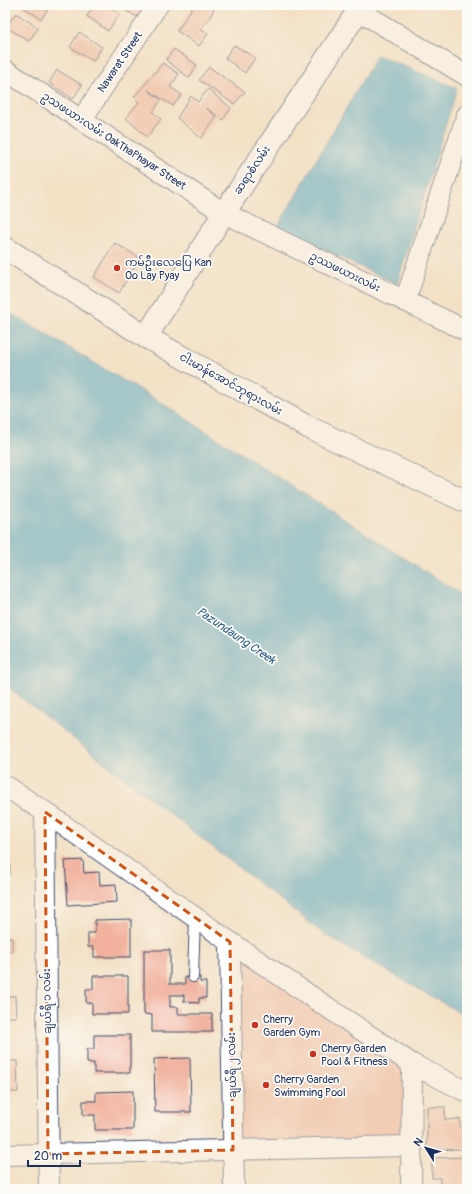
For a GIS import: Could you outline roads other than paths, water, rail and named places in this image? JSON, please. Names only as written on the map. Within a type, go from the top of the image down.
[{"type":"main road","name":"ဆရာစံလမ်း","points":[[146,337],[224,213],[360,8]]},
{"type":"main road","name":"ငါးမာန်အောင်ဘုရားလမ်း","points":[[5,248],[146,337],[308,427],[467,502]]},
{"type":"street","name":"Nawarat Street","points":[[82,119],[158,5]]},
{"type":"street","points":[[360,8],[467,76]]},
{"type":"street","name":"ဥသဖယားလမ်း OakThaPhayar Street","points":[[5,70],[224,213]]},
{"type":"street","points":[[405,301],[467,115]]},
{"type":"street","name":"ဥဿဖယားလမ်း","points":[[224,213],[467,331]]},
{"type":"street","points":[[5,786],[45,812],[230,942],[412,1064],[467,1092]]},
{"type":"street","name":"ချယ်ရီ ၁ လမ်း","points":[[45,812],[48,1189]]},
{"type":"street","name":"ချယ်ရီ ၂ လမ်း","points":[[230,942],[234,1189]]},
{"type":"street","points":[[411,1189],[410,1146],[412,1064]]},
{"type":"street","points":[[5,1155],[410,1146]]},
{"type":"lane","points":[[193,977],[195,917]]},
{"type":"water","points":[[377,55],[457,88],[397,284],[277,228]]},
{"type":"water","name":"Pazundaung Creek","points":[[5,310],[157,400],[467,598],[467,1017],[325,935],[5,685]]},
{"type":"place","name":"ကမ်ဦးလေပြေ Kan Oo Lay Pyay","points":[[117,268]]},
{"type":"place","name":"Cherry Garden Gym","points":[[255,1025]]},
{"type":"place","name":"Cherry Garden Pool & Fitness","points":[[313,1054]]},
{"type":"place","name":"Cherry Garden Swimming Pool","points":[[266,1085]]}]
